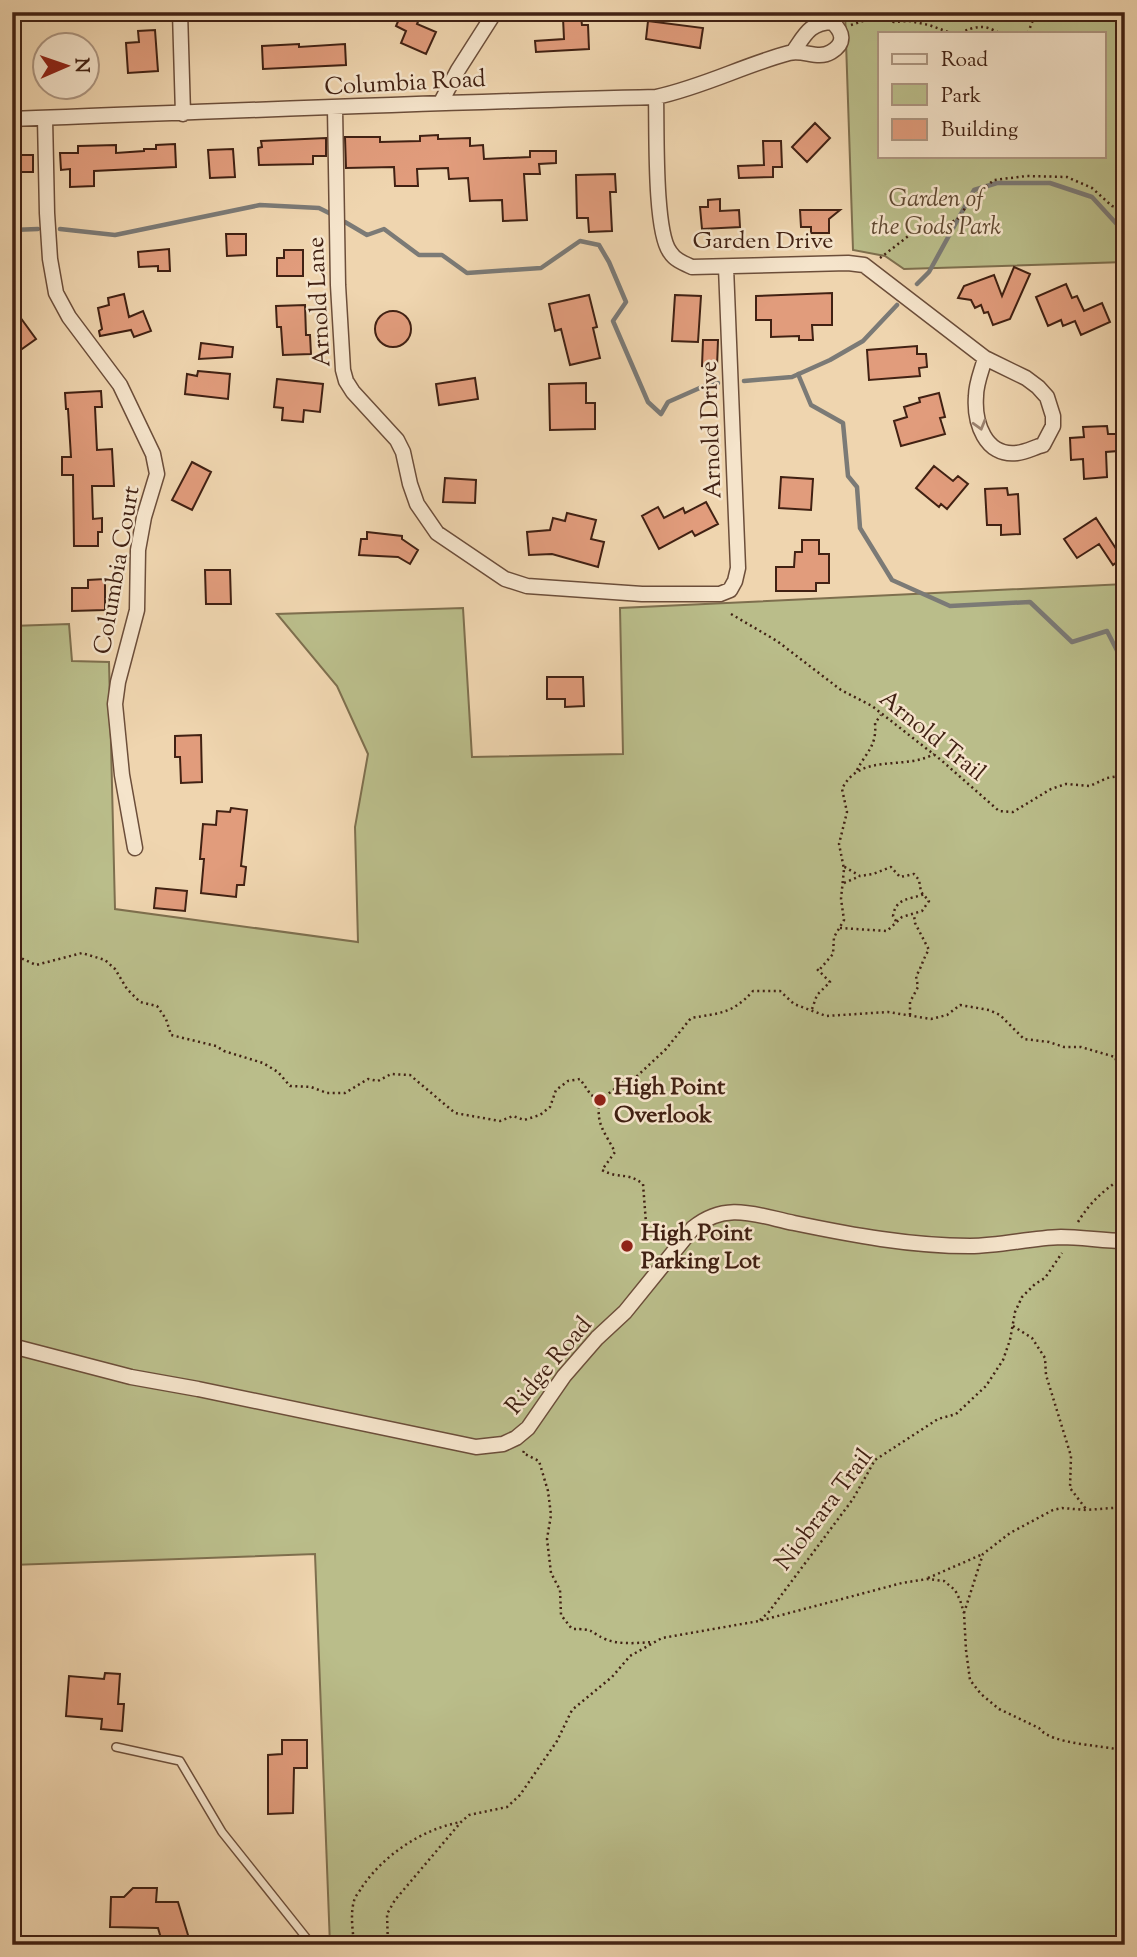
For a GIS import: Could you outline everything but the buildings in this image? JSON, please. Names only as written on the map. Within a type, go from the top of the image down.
[{"type":"street","points":[[180,12],[183,114]]},
{"type":"street","points":[[441,102],[495,12]]},
{"type":"street","points":[[793,52],[813,26],[820,22],[832,22],[841,30]]},
{"type":"street","name":"Columbia Road","points":[[12,119],[441,102],[656,97],[685,91],[793,52],[822,55],[832,52],[839,46],[841,30]]},
{"type":"street","name":"Garden Drive","points":[[656,97],[660,219],[668,251],[678,261],[692,267],[848,263],[864,265],[985,358],[1026,378],[1047,397],[1054,416],[1053,426],[1044,445],[1017,453],[1003,452],[989,446],[981,431],[975,395],[985,358]]},
{"type":"street","name":"Arnold Lane","points":[[335,108],[338,285],[343,370],[353,392],[397,440],[418,504],[437,533],[505,579],[527,586],[642,594],[720,594],[730,590]]},
{"type":"street","name":"Columbia Court","points":[[45,118],[47,225],[56,293],[68,317],[120,385],[153,454],[157,474],[138,550],[138,610],[118,682],[115,704],[122,775],[135,848]]},
{"type":"street","name":"Arnold Drive","points":[[726,267],[738,568],[736,581],[730,590]]},
{"type":"street","name":"Ridge Road","points":[[12,1346],[131,1377],[476,1447],[495,1446],[516,1438],[528,1428],[564,1376],[597,1338],[625,1312],[693,1228],[706,1217],[721,1212],[740,1212],[835,1232],[920,1245],[973,1246],[1068,1237],[1124,1242]]},
{"type":"lane","points":[[116,1747],[180,1761],[222,1832],[312,1945]]},
{"type":"path","points":[[1028,32],[1037,12]]},
{"type":"path","points":[[841,30],[866,18],[878,16],[894,22],[909,21],[948,32]]},
{"type":"path","points":[[963,32],[978,26],[989,27],[997,32]]},
{"type":"path","points":[[864,265],[885,256],[911,234],[957,220],[972,198],[995,180],[1027,176],[1067,177],[1092,188],[1112,206],[1125,209]]},
{"type":"path","name":"Arnold Trail","points":[[731,614],[777,641],[841,690],[882,714],[934,754],[995,809],[1013,812],[1051,789],[1066,784],[1090,786],[1107,778],[1125,775]]},
{"type":"path","points":[[812,1011],[817,995],[830,982],[817,969],[833,954],[834,937],[841,928],[844,915],[840,838],[846,824],[847,811],[842,789],[873,745],[875,723],[882,714]]},
{"type":"path","points":[[857,770],[895,761],[924,759],[934,754]]},
{"type":"path","points":[[843,865],[860,876]]},
{"type":"path","points":[[841,928],[884,931],[892,928],[896,920],[914,915],[928,904],[928,898],[921,892],[917,876],[911,874],[900,877],[891,867],[843,884]]},
{"type":"path","points":[[896,920],[893,916],[894,909],[901,900],[924,894]]},
{"type":"path","points":[[910,1015],[909,1002],[918,987],[916,976],[929,950],[915,923],[914,915]]},
{"type":"path","points":[[12,954],[36,965],[82,953],[105,960],[140,1002],[157,1006],[166,1019],[171,1035],[216,1046],[263,1063],[278,1072],[290,1086],[311,1087],[327,1093],[345,1093],[368,1079],[378,1081],[391,1074],[410,1075],[455,1113],[500,1121],[513,1116],[524,1120],[540,1115],[550,1107],[556,1090],[568,1081],[580,1079],[591,1096],[600,1100]]},
{"type":"path","points":[[646,1223],[643,1184],[626,1175],[615,1177],[602,1170],[615,1152],[600,1124],[600,1100],[625,1081],[635,1078],[666,1049],[691,1018],[732,1010],[753,991],[780,991],[794,1004],[826,1016],[888,1012],[931,1019],[947,1015],[960,1005],[989,1010],[1008,1020],[1024,1039],[1064,1047],[1082,1047],[1115,1057],[1125,1078]]},
{"type":"path","name":"Niobrara Trail","points":[[759,1621],[768,1613],[853,1499],[876,1460],[938,1419],[956,1414],[986,1385],[1003,1360],[1015,1312],[1022,1297],[1045,1278],[1060,1257],[1068,1237],[1087,1207],[1125,1176]]},
{"type":"path","points":[[1013,1326],[1032,1338],[1045,1358],[1046,1375],[1071,1456],[1070,1488],[1086,1510]]},
{"type":"path","points":[[525,1443],[523,1453],[539,1461],[548,1491],[551,1515],[547,1539],[551,1573],[560,1590],[561,1615],[572,1629],[590,1629],[606,1639],[655,1642]]},
{"type":"path","name":"Niobrara Trail","points":[[388,1945],[387,1914],[395,1900],[469,1815],[507,1807],[520,1795],[557,1741],[572,1710],[612,1677],[630,1656],[662,1638],[759,1621],[902,1583],[927,1579],[983,1554],[1010,1533],[1053,1510],[1125,1507]]},
{"type":"path","points":[[964,1614],[983,1554]]},
{"type":"path","points":[[927,1579],[944,1581],[955,1590],[964,1614],[970,1681],[981,1694],[999,1709],[1039,1728],[1042,1733],[1125,1751]]},
{"type":"path","points":[[354,1945],[354,1899],[383,1861],[414,1840],[449,1824],[461,1822]]},
{"type":"green space","name":"Garden of the Gods Park","points":[[845,12],[1125,12],[1125,262],[904,269],[885,256],[853,250]]},
{"type":"green space","points":[[1125,584],[1125,1945],[330,1945],[315,1554],[12,1565],[12,626],[69,624],[72,661],[109,662],[115,909],[358,942],[355,827],[368,754],[337,686],[277,614],[463,608],[472,757],[623,754],[620,608]]},
{"type":"waterway","points":[[917,284],[929,272],[974,190],[997,183],[1050,183],[1092,197],[1125,233]]},
{"type":"waterway","points":[[60,229],[115,235],[260,205],[319,208],[333,215]]},
{"type":"waterway","points":[[345,222],[367,235],[384,229],[419,255],[442,255],[467,273],[541,268],[580,241],[599,245],[626,302],[613,321],[648,402],[661,414],[668,402],[711,383],[718,383]]},
{"type":"waterway","points":[[12,230],[38,229]]},
{"type":"waterway","points":[[744,381],[792,377],[830,360],[863,341],[897,305]]},
{"type":"waterway","points":[[798,374],[811,405],[843,423],[848,476],[857,487],[860,528],[892,580],[950,606],[1030,602],[1072,642],[1107,631],[1125,666]]},
{"type":"place","name":"High Point Overlook","points":[[600,1100]]},
{"type":"place","name":"High Point Parking Lot","points":[[627,1246]]}]
